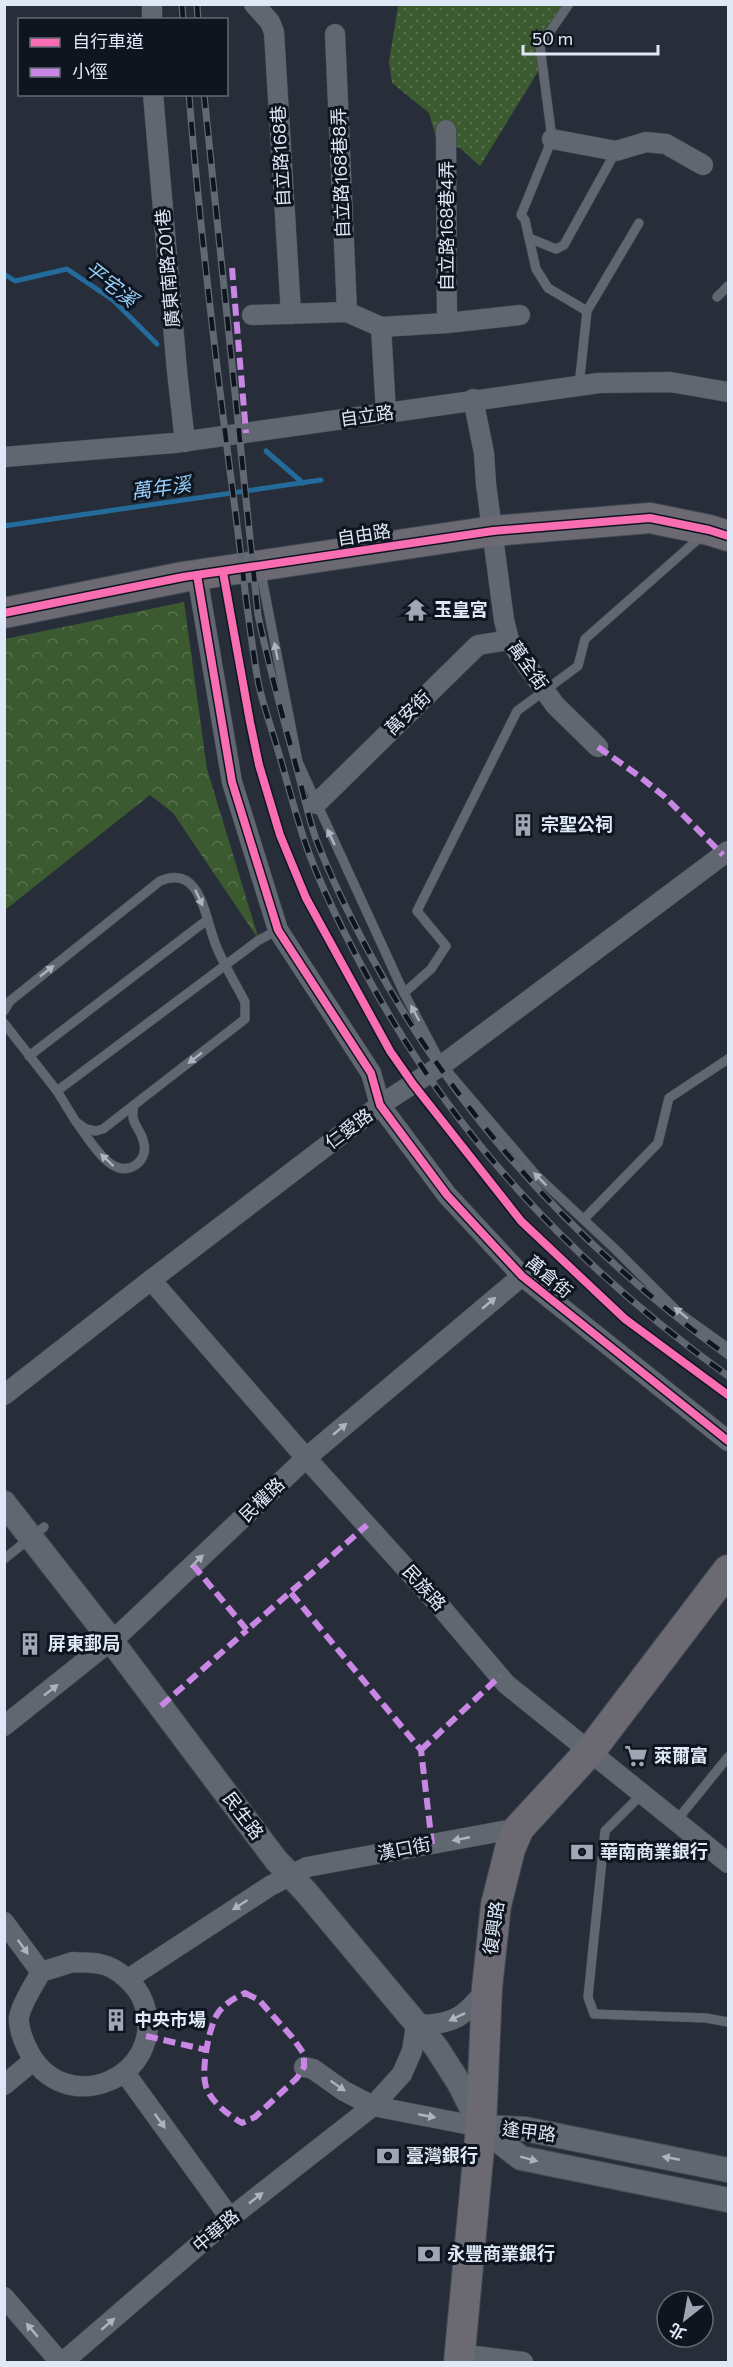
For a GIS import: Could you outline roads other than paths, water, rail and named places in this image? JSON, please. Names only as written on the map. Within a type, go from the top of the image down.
[{"type":"main road","name":"自由路","points":[[4,613],[111,590],[197,575],[493,531],[650,518],[719,533]]},
{"type":"main road","name":"復興路","points":[[459,2358],[481,2127],[487,1988],[496,1905],[510,1849],[519,1828],[591,1750],[726,1579]]},
{"type":"street","name":"自立路168巷","points":[[254,4],[270,22],[274,32],[291,314]]},
{"type":"street","name":"自立路168巷8弄","points":[[335,34],[347,312]]},
{"type":"street","name":"廣東南路201巷","points":[[153,96],[185,442]]},
{"type":"street","name":"自立路168巷4弄","points":[[446,130],[447,323]]},
{"type":"street","points":[[552,139],[616,151],[646,142],[666,144],[703,165]]},
{"type":"street","points":[[252,315],[347,312],[381,327],[520,315]]},
{"type":"street","points":[[381,327],[386,413]]},
{"type":"street","name":"自立路","points":[[4,457],[185,442],[473,399],[599,383],[670,382],[729,392]]},
{"type":"street","name":"萬全街","points":[[473,399],[484,453],[504,620],[509,640],[555,705],[598,747]]},
{"type":"street","points":[[197,575],[232,782],[278,930],[371,1073],[380,1105]]},
{"type":"street","name":"萬安街","points":[[316,804],[478,645],[509,640]]},
{"type":"street","name":"仁愛路","points":[[4,1395],[380,1105],[442,1065],[729,851]]},
{"type":"street","name":"萬倉街","points":[[380,1105],[447,1195],[522,1276],[729,1442]]},
{"type":"street","name":"民權路","points":[[4,1726],[111,1641],[306,1458],[522,1276]]},
{"type":"street","name":"民族路","points":[[151,1280],[306,1458],[440,1605],[506,1684],[729,1863]]},
{"type":"street","name":"民生路","points":[[4,1503],[37,1532],[111,1641],[276,1860],[436,2048],[459,2083],[481,2127]]},
{"type":"street","name":"漢口街","points":[[128,1978],[290,1875],[307,1867],[519,1828]]},
{"type":"street","points":[[4,1922],[41,1972]]},
{"type":"street","points":[[73,1962],[102,1964],[128,1978],[143,2001],[148,2027],[142,2052],[125,2073],[102,2085],[76,2087],[52,2079],[33,2061],[23,2039],[19,2018],[41,1972],[73,1962]]},
{"type":"street","points":[[416,2025],[438,2025],[458,2019],[471,2010],[487,1988]]},
{"type":"street","name":"中華路","points":[[62,2362],[230,2218],[373,2106],[402,2074],[412,2051],[416,2025]]},
{"type":"street","points":[[4,2085],[33,2061]]},
{"type":"street","points":[[304,2067],[313,2069],[344,2091],[373,2106],[481,2127]]},
{"type":"street","points":[[125,2073],[230,2218]]},
{"type":"street","name":"逢甲路","points":[[481,2127],[525,2129],[729,2170]]},
{"type":"street","name":"逢甲路","points":[[481,2127],[521,2158],[729,2200]]},
{"type":"street","points":[[4,2297],[62,2362]]},
{"type":"street","points":[[459,2358],[523,2362]]},
{"type":"lane","points":[[569,4],[540,46],[552,139],[521,215],[525,220],[536,269],[548,288],[587,311]]},
{"type":"lane","points":[[529,238],[556,249],[564,245],[616,151]]},
{"type":"lane","points":[[579,386],[587,311],[639,223]]},
{"type":"lane","points":[[717,297],[729,286]]},
{"type":"lane","points":[[404,993],[431,969],[446,946],[417,911],[518,711],[578,666],[585,639],[719,533]]},
{"type":"lane","points":[[260,566],[298,762],[404,993],[442,1065],[536,1175],[679,1313],[729,1348]]},
{"type":"lane","points":[[4,1011],[10,1001],[160,881],[171,877],[182,878],[191,884],[199,895],[216,946],[245,1002],[245,1018],[103,1129],[96,1131],[86,1129],[76,1122]]},
{"type":"lane","points":[[29,1056],[207,920]]},
{"type":"lane","points":[[57,1091],[259,940],[278,930]]},
{"type":"lane","points":[[4,1023],[57,1091],[76,1122],[111,1165],[121,1170],[129,1170],[141,1161],[145,1152],[144,1143],[131,1116],[134,1105]]},
{"type":"lane","points":[[584,1220],[658,1143],[669,1098],[729,1059]]},
{"type":"lane","points":[[4,1559],[37,1532]]},
{"type":"lane","points":[[676,1820],[729,1757]]},
{"type":"lane","points":[[644,1793],[605,1832],[588,1996],[594,2014],[706,2018],[729,2022]]},
{"type":"waterway","name":"平宅溪","points":[[4,274],[15,281],[67,269],[113,300],[157,344]]},
{"type":"waterway","name":"平宅溪","points":[[266,451],[303,483]]},
{"type":"waterway","name":"萬年溪","points":[[4,526],[321,480]]},
{"type":"railway","points":[[182,4],[183,18]]},
{"type":"railway","points":[[197,4],[198,18]]},
{"type":"railway","points":[[189,96],[213,330],[258,681],[297,818],[317,873],[352,947],[394,1024],[433,1083],[474,1138],[519,1191],[617,1288],[728,1376]]},
{"type":"railway","points":[[204,96],[258,615],[308,813],[334,883],[370,954],[404,1013],[441,1070],[482,1124],[572,1224],[622,1271],[728,1356]]},
{"type":"place","name":"玉皇宮","points":[[416,610]]},
{"type":"place","name":"宗聖公祠","points":[[523,825]]},
{"type":"place","name":"屏東郵局","points":[[30,1644]]},
{"type":"place","name":"萊爾富","points":[[636,1756]]},
{"type":"place","name":"華南商業銀行","points":[[582,1852]]},
{"type":"place","name":"中央市場","points":[[116,2020]]},
{"type":"place","name":"臺灣銀行","points":[[388,2156]]},
{"type":"place","name":"永豐商業銀行","points":[[429,2254]]}]
